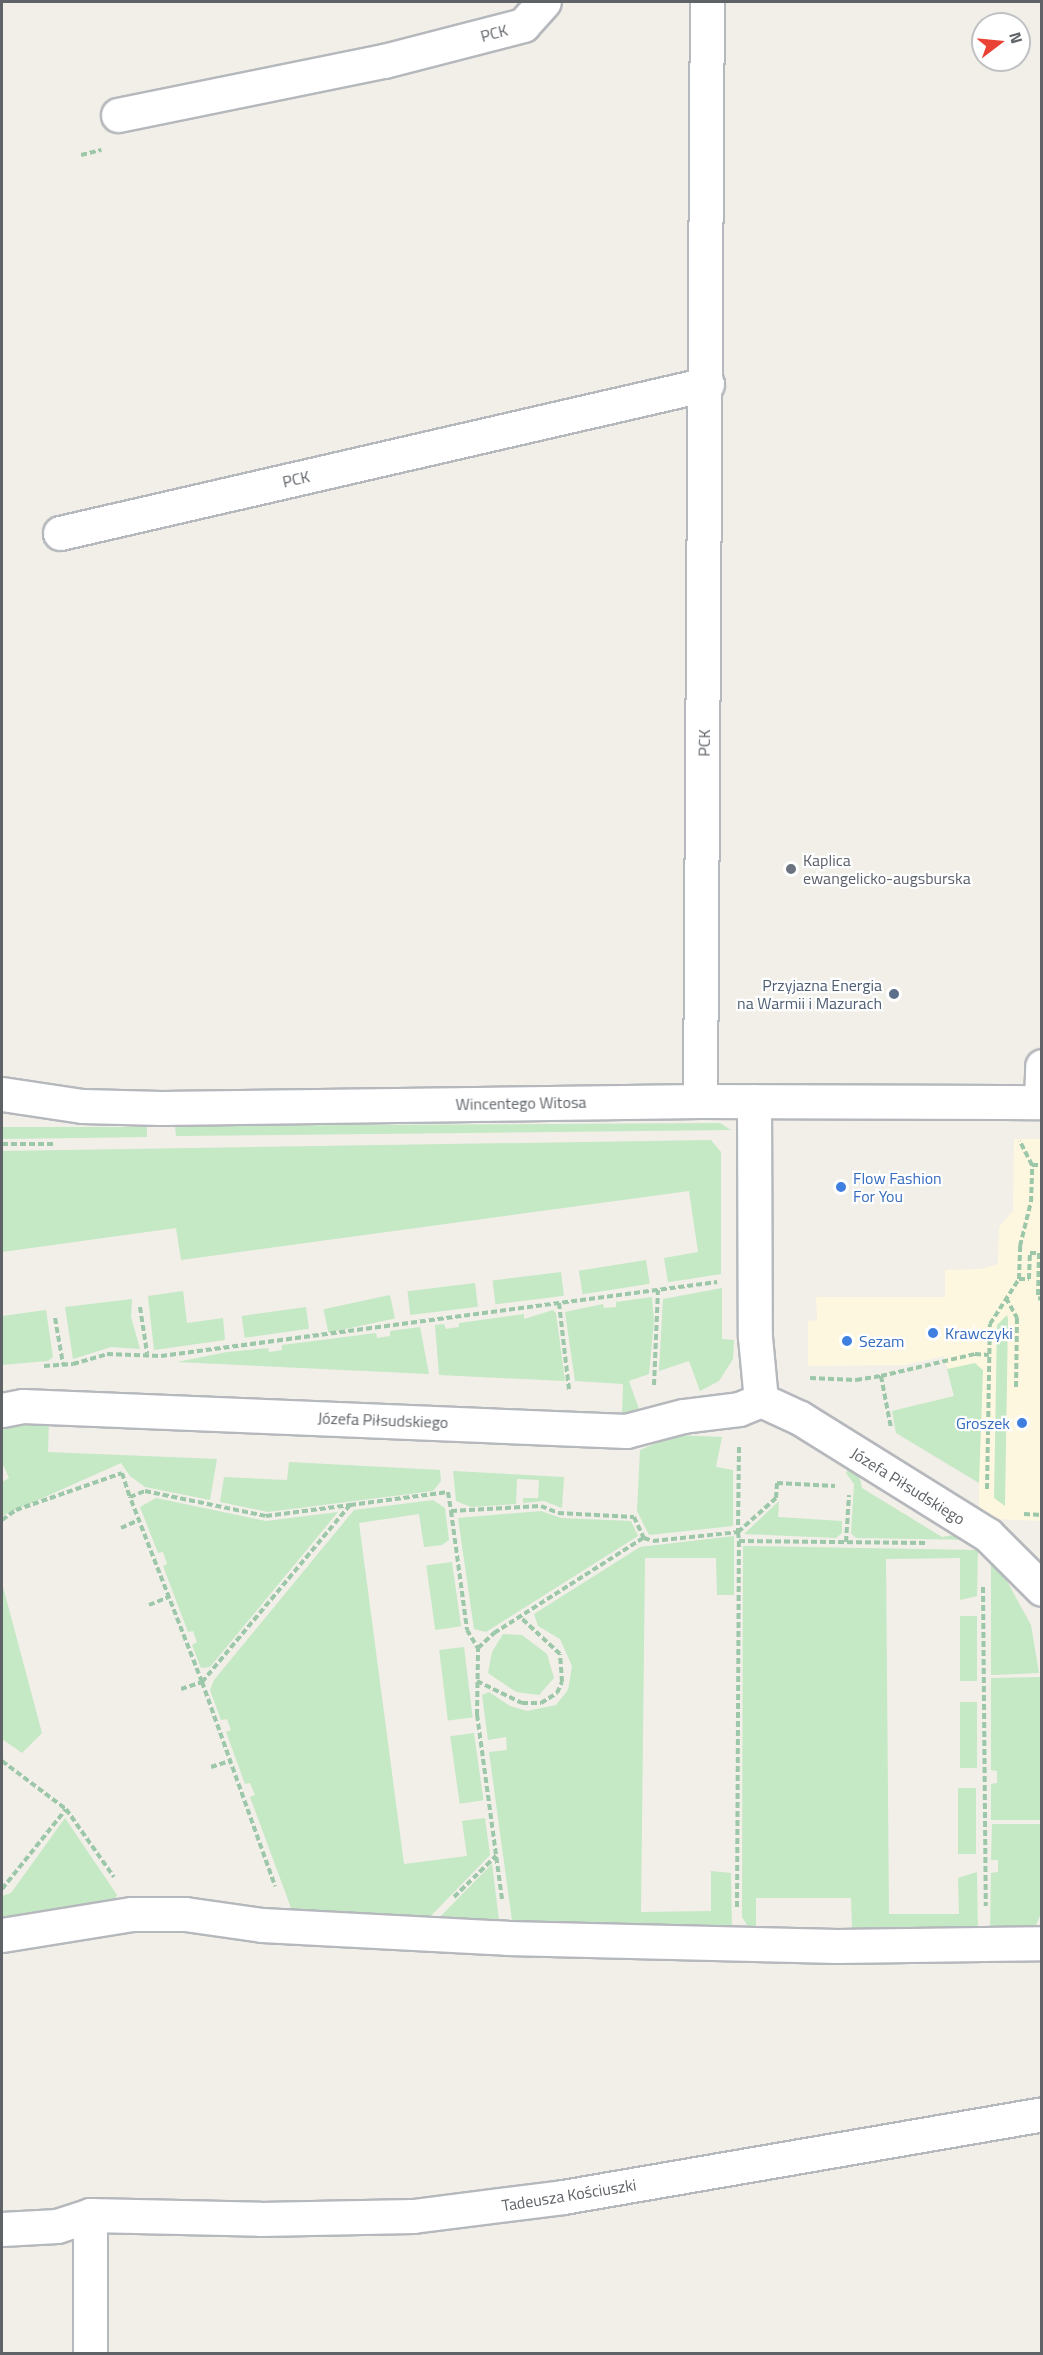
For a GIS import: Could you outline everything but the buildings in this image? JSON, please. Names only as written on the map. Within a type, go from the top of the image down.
[{"type":"street","name":"PCK","points":[[117,115],[384,61],[523,25],[544,2]]},
{"type":"street","name":"PCK","points":[[700,1101],[707,384],[722,97],[707,2]]},
{"type":"street","name":"PCK","points":[[60,533],[707,384]]},
{"type":"street","points":[[1041,1066],[1041,1102]]},
{"type":"street","name":"Wincentego Witosa","points":[[2,1094],[82,1106],[161,1108],[700,1101],[1041,1102]]},
{"type":"street","points":[[750,1404],[755,1337],[754,1101]]},
{"type":"street","name":"Józefa Piłsudskiego","points":[[2,1410],[34,1406],[626,1431],[750,1404],[800,1418],[985,1540],[1041,1589]]},
{"type":"street","points":[[2,1935],[132,1914],[184,1914],[289,1927],[507,1938],[736,1944],[1041,1943]]},
{"type":"street","name":"Tadeusza Kościuszki","points":[[2,2229],[57,2226],[90,2216],[260,2219],[413,2216],[563,2197],[1041,2114]]},
{"type":"street","points":[[90,2216],[90,2354]]},
{"type":"path","points":[[987,1944],[985,1540],[993,1516],[987,1491],[988,1355],[990,1324],[1019,1279],[1020,1246],[1031,1202],[1032,1165],[1020,1145],[1020,1133]]},
{"type":"path","points":[[1032,1165],[1041,1165]]},
{"type":"path","points":[[1019,1279],[1029,1279],[1030,1253],[1039,1253],[1041,1299]]},
{"type":"path","points":[[32,1367],[63,1364],[107,1354],[147,1353],[161,1356],[728,1281]]},
{"type":"path","points":[[652,1425],[658,1290]]},
{"type":"path","points":[[1006,1298],[1017,1318],[1016,1389]]},
{"type":"path","points":[[560,1304],[569,1381],[567,1428]]},
{"type":"path","points":[[140,1307],[147,1353]]},
{"type":"path","points":[[55,1318],[63,1364]]},
{"type":"path","points":[[807,1377],[856,1380],[975,1354],[988,1355]]},
{"type":"path","points":[[881,1376],[892,1434]]},
{"type":"path","points":[[736,1944],[738,1532],[750,1404]]},
{"type":"path","points":[[2,1520],[16,1510],[122,1473],[202,1682],[289,1927]]},
{"type":"path","points":[[451,1511],[541,1506],[558,1512],[634,1517],[644,1538],[653,1541],[738,1532],[776,1498],[777,1483],[843,1486]]},
{"type":"path","points":[[978,1486],[987,1491]]},
{"type":"path","points":[[846,1542],[849,1487]]},
{"type":"path","points":[[130,1497],[145,1491],[266,1516],[448,1492],[467,1630],[478,1648],[477,1715],[507,1938]]},
{"type":"path","points":[[181,1689],[202,1682],[350,1505]]},
{"type":"path","points":[[121,1528],[139,1520]]},
{"type":"path","points":[[478,1648],[520,1617],[644,1538]]},
{"type":"path","points":[[739,1541],[985,1540]]},
{"type":"path","points":[[149,1605],[169,1597]]},
{"type":"path","points":[[477,1681],[489,1683],[522,1702],[541,1703],[557,1693],[562,1682],[560,1654],[520,1617]]},
{"type":"path","points":[[2,1761],[66,1809],[129,1899],[132,1914]]},
{"type":"path","points":[[211,1767],[230,1761]]},
{"type":"path","points":[[2,1889],[66,1809]]},
{"type":"shaded area","points":[[1014,1139],[1041,1139],[1041,1521],[979,1518],[979,1483],[944,1356],[906,1365],[808,1366],[808,1321],[817,1320],[816,1297],[945,1297],[945,1270],[981,1269],[998,1264],[999,1227],[1013,1211]]},
{"type":"green space","points":[[720,1123],[731,1130],[176,1136],[175,1126]]},
{"type":"green space","points":[[2,1127],[147,1127],[147,1137],[2,1139]]},
{"type":"green space","points":[[711,1140],[721,1152],[721,1274],[668,1282],[664,1258],[698,1252],[689,1191],[181,1260],[176,1228],[2,1252],[2,1151]]},
{"type":"green space","points":[[646,1260],[650,1284],[583,1294],[579,1271]]},
{"type":"green space","points":[[561,1272],[564,1296],[495,1304],[493,1280]]},
{"type":"green space","points":[[475,1283],[478,1307],[410,1315],[408,1291]]},
{"type":"green space","points":[[722,1288],[722,1339],[734,1340],[733,1359],[719,1381],[700,1391],[689,1361],[659,1371],[663,1299]]},
{"type":"green space","points":[[183,1291],[187,1323],[223,1318],[225,1340],[154,1350],[148,1296]]},
{"type":"green space","points":[[390,1295],[395,1318],[328,1333],[323,1309]]},
{"type":"green space","points":[[652,1297],[654,1321],[649,1374],[629,1381],[640,1412],[622,1416],[623,1384],[575,1381],[565,1312],[603,1304],[604,1308],[616,1307],[616,1302]]},
{"type":"green space","points":[[132,1299],[131,1317],[140,1349],[111,1347],[73,1359],[65,1307]]},
{"type":"green space","points":[[306,1307],[309,1329],[245,1338],[242,1316]]},
{"type":"green space","points":[[46,1310],[53,1357],[48,1361],[2,1365],[2,1316]]},
{"type":"green space","points":[[553,1310],[556,1313],[565,1381],[439,1375],[435,1325],[444,1324],[446,1329],[459,1327],[459,1323],[524,1314],[524,1319]]},
{"type":"green space","points":[[1007,1315],[1005,1506],[994,1498],[997,1325]]},
{"type":"green space","points":[[420,1327],[429,1374],[177,1362],[227,1352],[268,1348],[269,1352],[282,1350],[282,1345],[376,1333],[377,1338],[390,1336],[390,1331]]},
{"type":"green space","points":[[975,1363],[983,1370],[979,1483],[896,1433],[892,1411],[954,1396],[947,1369]]},
{"type":"green space","points":[[49,1420],[48,1452],[217,1459],[210,1500],[145,1487],[130,1476],[121,1463],[2,1516],[2,1482],[9,1478],[2,1462],[2,1428]]},
{"type":"green space","points":[[675,1435],[722,1437],[716,1467],[733,1470],[733,1526],[649,1535],[637,1511],[640,1450]]},
{"type":"green space","points":[[289,1462],[440,1470],[441,1481],[433,1491],[268,1512],[220,1502],[224,1477],[287,1480]]},
{"type":"green space","points":[[850,1466],[858,1470],[862,1488],[942,1537],[966,1533],[978,1540],[856,1538],[851,1533],[854,1484],[846,1473]]},
{"type":"green space","points":[[453,1471],[564,1477],[562,1508],[544,1501],[523,1503],[523,1498],[538,1498],[539,1480],[517,1479],[516,1504],[471,1507],[456,1501]]},
{"type":"green space","points":[[156,1498],[266,1521],[338,1512],[210,1667],[201,1668],[192,1645],[197,1642],[193,1631],[188,1632],[163,1566],[167,1564],[163,1552],[158,1553],[140,1507]]},
{"type":"green space","points":[[433,1500],[445,1508],[449,1540],[442,1545],[424,1547],[419,1514],[359,1523],[404,1864],[467,1856],[462,1821],[485,1818],[490,1855],[422,1925],[294,1916],[250,1797],[255,1795],[250,1783],[245,1784],[226,1732],[231,1730],[227,1719],[221,1720],[210,1690],[214,1680],[354,1510]]},
{"type":"green space","points":[[779,1501],[778,1517],[842,1521],[842,1533],[836,1538],[744,1534]]},
{"type":"green space","points":[[541,1511],[561,1518],[631,1521],[638,1536],[486,1632],[474,1629],[458,1518]]},
{"type":"green space","points":[[734,1536],[734,1595],[717,1595],[716,1558],[645,1558],[641,1912],[711,1911],[711,1871],[731,1873],[732,1933],[513,1928],[489,1752],[507,1750],[506,1737],[488,1740],[482,1695],[489,1692],[510,1706],[527,1711],[556,1705],[568,1690],[572,1666],[560,1639],[538,1626],[534,1614],[640,1547]]},
{"type":"green space","points":[[743,1546],[978,1550],[977,1596],[960,1600],[960,1558],[886,1559],[889,1914],[959,1914],[958,1878],[977,1872],[978,1933],[852,1930],[851,1898],[756,1898],[756,1931],[749,1928],[742,1917]]},
{"type":"green space","points":[[991,1552],[1031,1625],[1039,1673],[991,1675]]},
{"type":"green space","points":[[452,1562],[461,1626],[435,1630],[426,1566]]},
{"type":"green space","points":[[2,1583],[42,1733],[22,1753],[2,1739]]},
{"type":"green space","points":[[960,1616],[977,1616],[977,1681],[960,1681]]},
{"type":"green space","points":[[503,1634],[522,1635],[547,1654],[554,1678],[539,1695],[516,1692],[488,1673],[492,1652]]},
{"type":"green space","points":[[464,1647],[473,1717],[448,1721],[439,1650]]},
{"type":"green space","points":[[1040,1677],[1041,1820],[991,1820],[991,1784],[997,1783],[997,1771],[991,1770],[991,1678]]},
{"type":"green space","points":[[960,1702],[977,1702],[977,1768],[960,1768]]},
{"type":"green space","points":[[474,1733],[483,1800],[460,1804],[450,1736]]},
{"type":"green space","points":[[958,1788],[976,1788],[976,1854],[958,1854]]},
{"type":"green space","points":[[65,1818],[117,1895],[114,1902],[2,1922],[2,1896],[11,1893]]},
{"type":"green space","points":[[992,1824],[1041,1824],[1041,1913],[1035,1928],[990,1933],[991,1873],[998,1872],[998,1860],[991,1860]]},
{"type":"green space","points":[[492,1864],[500,1928],[431,1926]]},
{"type":"place","name":"Kaplica ewangelicko-augsburska","points":[[791,869]]},
{"type":"place","name":"Przyjazna Energia na Warmii i Mazurach","points":[[894,994]]},
{"type":"place","name":"Flow Fashion For You","points":[[841,1187]]},
{"type":"place","name":"Krawczyki","points":[[933,1333]]},
{"type":"place","name":"Sezam","points":[[847,1341]]},
{"type":"place","name":"Groszek","points":[[1022,1423]]}]
